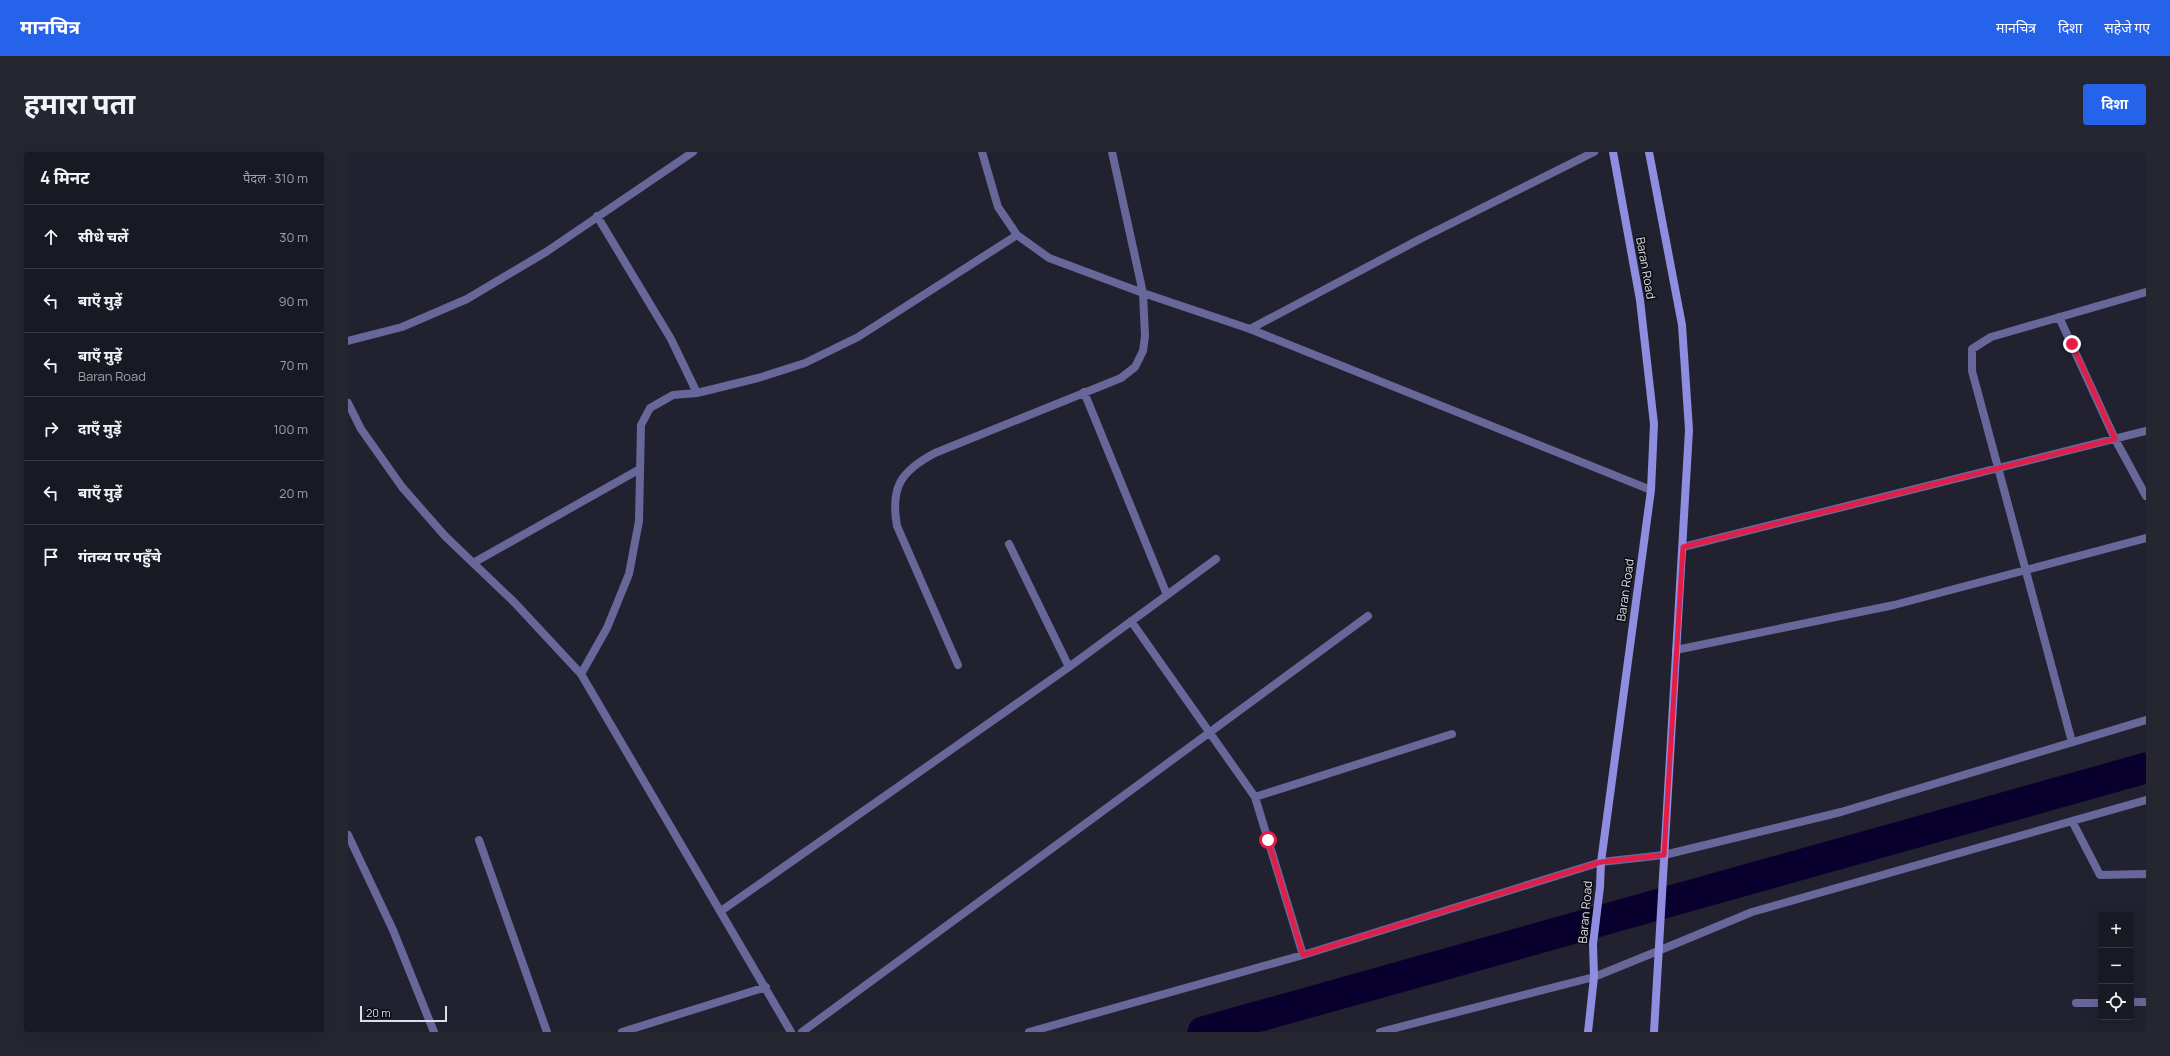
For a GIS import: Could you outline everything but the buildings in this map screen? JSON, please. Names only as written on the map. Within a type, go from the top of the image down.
[{"type":"main road","name":"Baran Road","points":[[1588,1032],[1594,977],[1593,944],[1600,887],[1601,862],[1651,490],[1654,424],[1641,308],[1613,152]]},
{"type":"main road","name":"Baran Road","points":[[1649,152],[1682,325],[1689,430],[1654,1032]]},
{"type":"street","points":[[348,341],[402,327],[467,299],[546,252],[597,216],[694,152]]},
{"type":"street","points":[[982,152],[998,207],[1017,235],[1049,258],[1143,293],[1250,329],[1651,490]]},
{"type":"street","points":[[958,665],[896,526],[893,507],[896,492],[903,478],[916,463],[935,453],[1121,378],[1135,367],[1143,351],[1145,336],[1143,293],[1112,152]]},
{"type":"street","points":[[1250,329],[1420,239],[1594,152]]},
{"type":"street","points":[[597,216],[671,339],[697,393]]},
{"type":"street","points":[[581,674],[607,628],[629,574],[639,521],[641,425],[650,408],[673,396],[697,393],[758,378],[812,360],[858,337],[1017,235]]},
{"type":"street","points":[[2072,742],[1972,371],[1972,349],[1991,337],[2146,292]]},
{"type":"street","points":[[2059,317],[2115,439],[2146,496]]},
{"type":"street","points":[[1084,392],[1167,595]]},
{"type":"street","points":[[348,403],[361,429],[402,487],[444,536],[514,602],[581,674],[721,910],[791,1032]]},
{"type":"street","points":[[1683,547],[2146,431]]},
{"type":"street","points":[[473,563],[640,469]]},
{"type":"street","points":[[1676,650],[1894,605],[2146,538]]},
{"type":"street","points":[[1009,544],[1069,666]]},
{"type":"street","points":[[721,910],[1069,666],[1216,559]]},
{"type":"street","points":[[802,1032],[1368,616]]},
{"type":"street","points":[[1131,621],[1255,797],[1303,955]]},
{"type":"street","points":[[1029,1032],[1303,955],[1601,862],[1664,855],[1841,812],[2146,720]]},
{"type":"street","points":[[1255,797],[1452,734]]},
{"type":"street","points":[[1380,1032],[1594,977],[1752,912],[2146,800]]},
{"type":"street","points":[[2072,821],[2100,875],[2146,874]]},
{"type":"street","points":[[348,835],[393,930],[434,1032]]},
{"type":"street","points":[[479,840],[547,1032]]},
{"type":"street","points":[[622,1032],[766,987]]},
{"type":"street","points":[[2134,1002],[2146,1002]]},
{"type":"street","points":[[2076,1003],[2098,1003]]},
{"type":"waterway","points":[[1203,1032],[2146,768]]},
{"type":"route","points":[[1268,840],[1303,955],[1601,862],[1664,855],[1683,547],[2115,439],[2072,344]]}]
